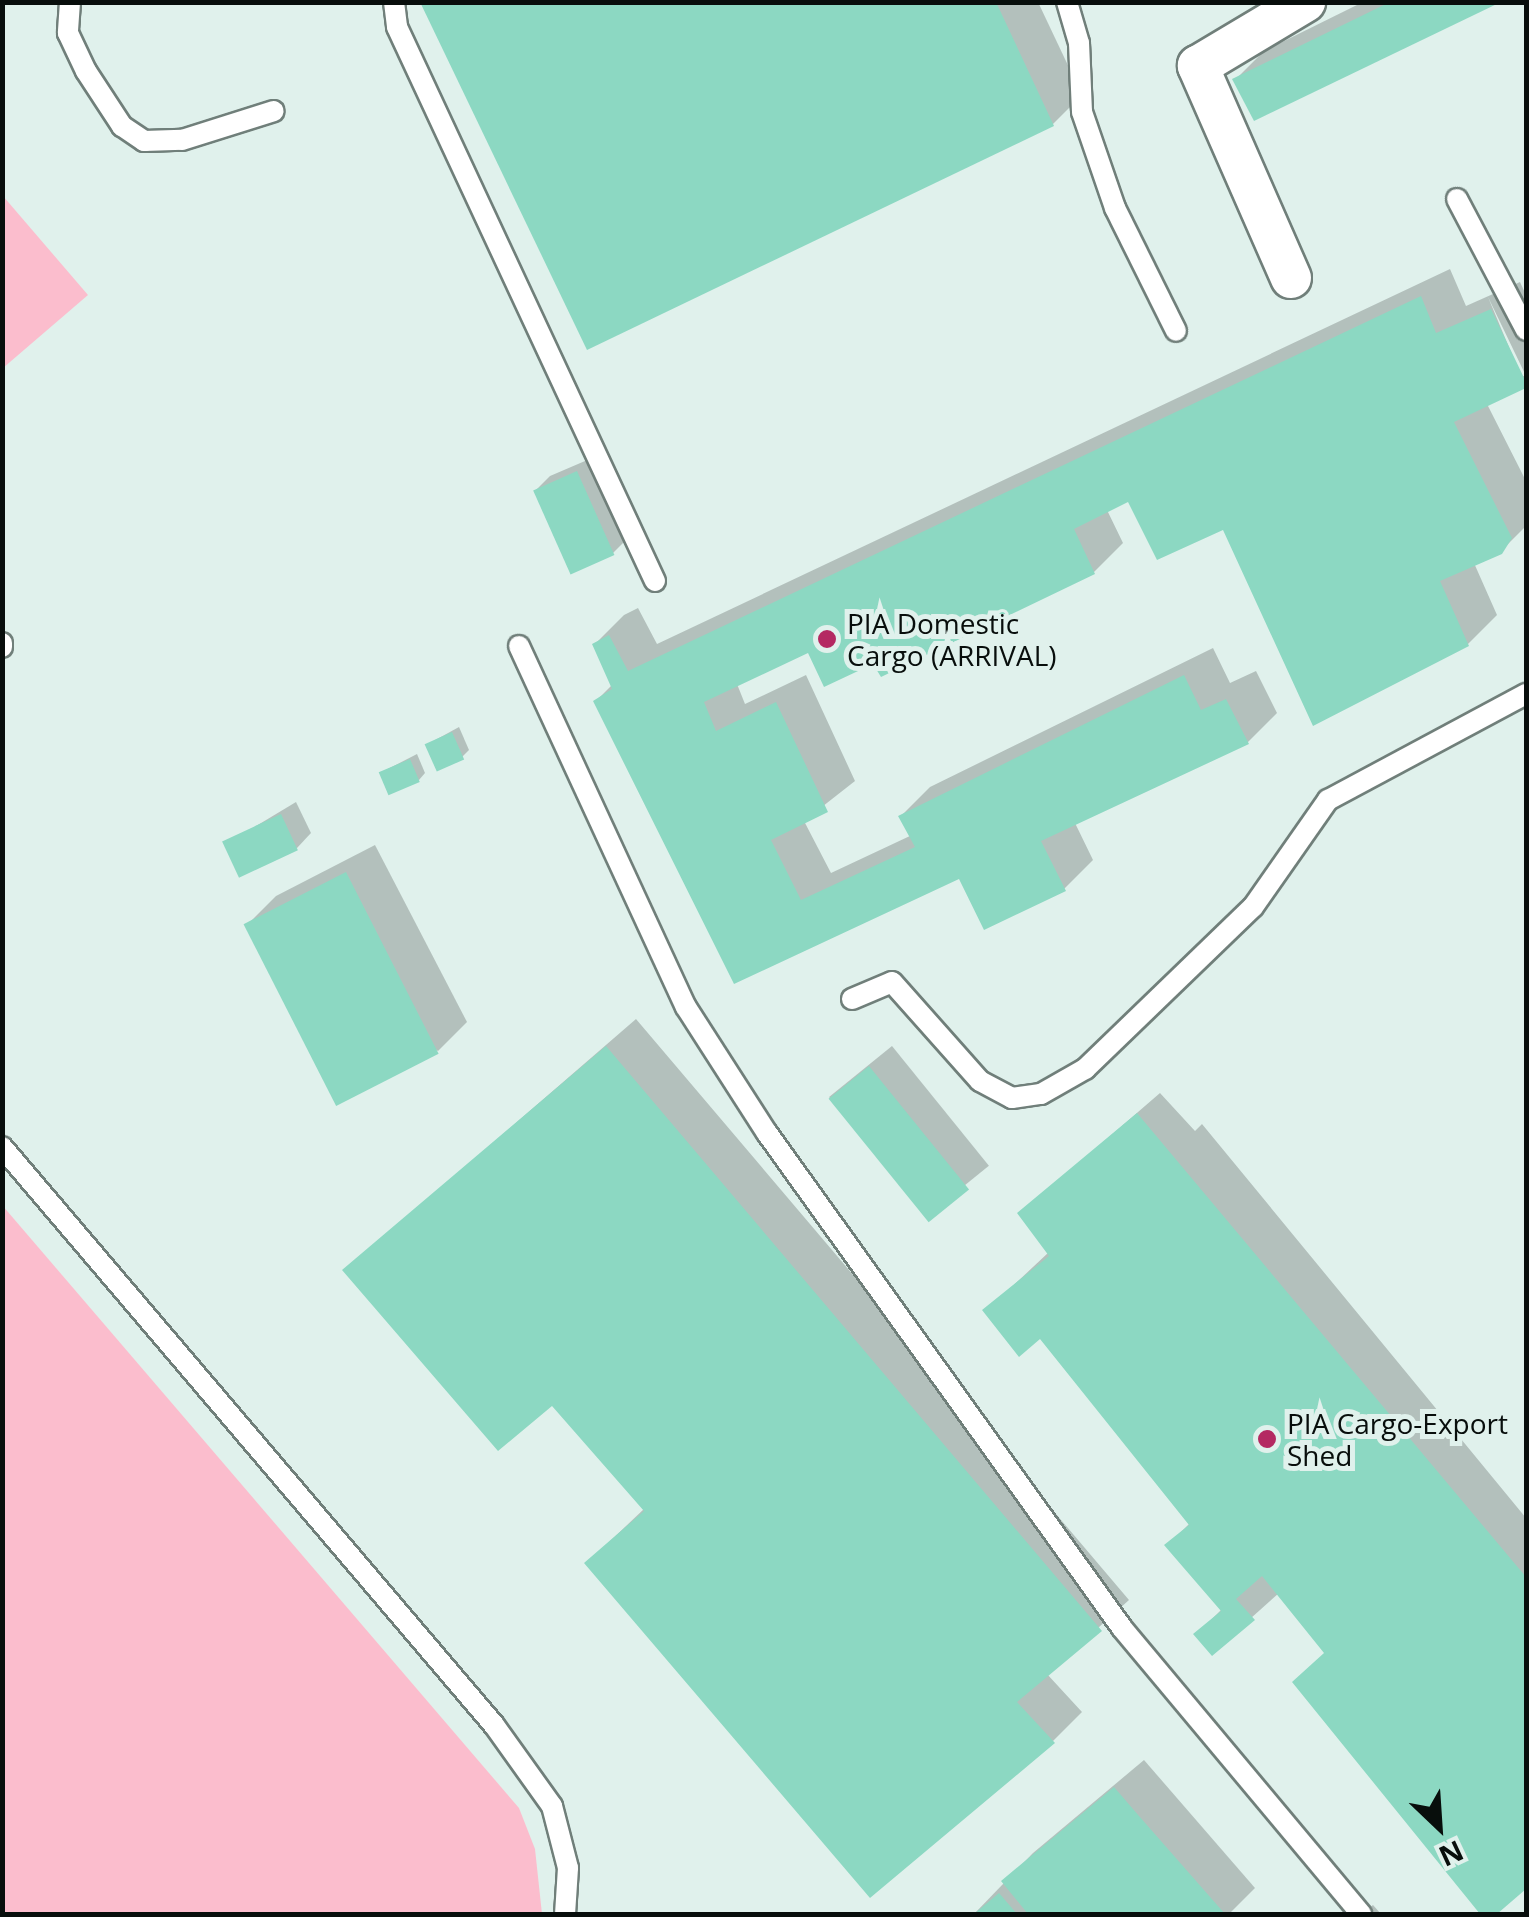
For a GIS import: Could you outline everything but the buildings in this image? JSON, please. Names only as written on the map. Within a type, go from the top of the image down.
[{"type":"street","points":[[1292,278],[1198,66],[1305,2]]},
{"type":"lane","points":[[70,2],[68,33],[86,72],[122,126],[144,141],[182,140],[274,111]]},
{"type":"lane","points":[[394,2],[397,27],[655,581]]},
{"type":"lane","points":[[1067,2],[1080,44],[1082,112],[1115,208],[1176,331]]},
{"type":"lane","points":[[1457,199],[1526,330]]},
{"type":"lane","points":[[519,646],[686,1007],[767,1133],[1122,1628],[1361,1914]]},
{"type":"lane","points":[[852,999],[892,982],[980,1082],[1012,1098],[1041,1094],[1085,1070],[1253,907],[1328,800],[1526,694]]},
{"type":"lane","points":[[2,1146],[494,1725],[552,1806],[568,1868],[566,1914]]},
{"type":"shaded area","points":[[3,196],[88,295],[2,368]]},
{"type":"shaded area","points":[[2,1205],[519,1808],[535,1849],[542,1914],[3,1914]]},
{"type":"place","name":"PIA Domestic Cargo (ARRIVAL)","points":[[827,639]]},
{"type":"place","name":"PIA Cargo-Export Shed","points":[[1267,1439]]}]
